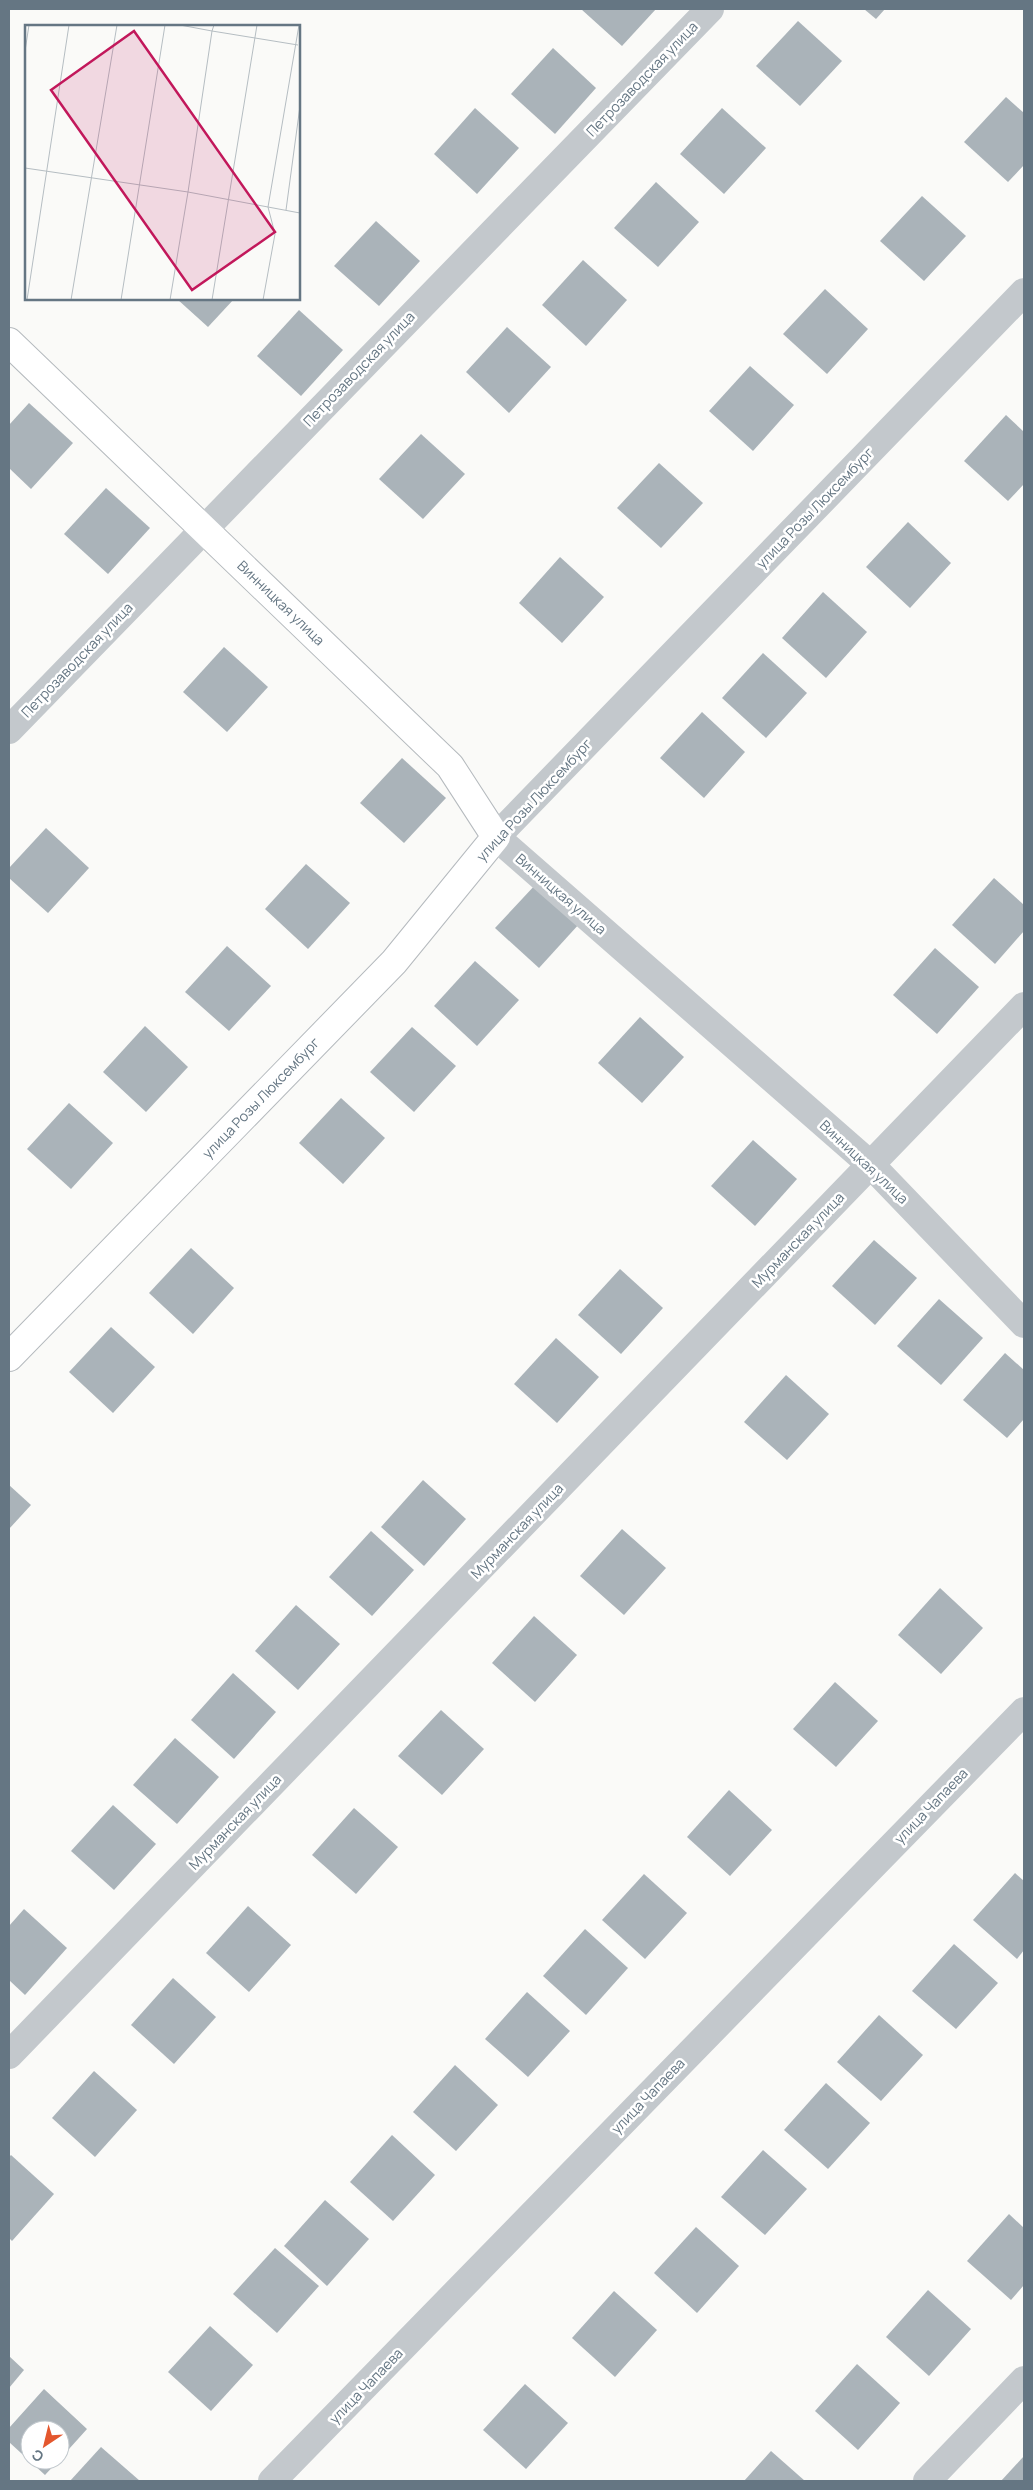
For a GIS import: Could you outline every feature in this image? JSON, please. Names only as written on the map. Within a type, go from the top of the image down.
[{"type":"main road","name":"Винницкая улица","points":[[9,342],[450,766],[496,837]]},
{"type":"main road","name":"улица Розы Люксембург","points":[[9,1357],[394,962],[496,837]]},
{"type":"street","name":"Петрозаводская улица","points":[[9,730],[710,9]]},
{"type":"street","name":"улица Розы Люксембург","points":[[496,837],[1024,292]]},
{"type":"street","name":"Винницкая улица","points":[[496,837],[871,1165],[1024,1324]]},
{"type":"street","name":"Мурманская улица","points":[[9,2055],[1024,1006]]},
{"type":"street","name":"улица Чапаева","points":[[272,2481],[1024,1710]]},
{"type":"street","points":[[927,2481],[1024,2380]]},
{"type":"building","points":[[581,9],[656,9],[622,46]]},
{"type":"building","points":[[864,9],[885,9],[876,19]]},
{"type":"building","points":[[798,21],[842,61],[800,106],[756,66]]},
{"type":"building","points":[[553,48],[596,88],[555,134],[511,94]]},
{"type":"building","points":[[1006,97],[1024,113],[1024,165],[1008,182],[964,142]]},
{"type":"building","points":[[475,108],[519,148],[477,194],[434,154]]},
{"type":"building","points":[[722,108],[766,148],[724,194],[680,154]]},
{"type":"building","points":[[656,182],[699,222],[658,267],[614,228]]},
{"type":"building","points":[[922,196],[966,236],[924,281],[880,241]]},
{"type":"building","points":[[376,221],[420,261],[379,306],[334,266]]},
{"type":"building","points":[[583,260],[627,300],[586,346],[542,305]]},
{"type":"building","points":[[825,289],[868,329],[827,374],[783,334]]},
{"type":"building","points":[[178,300],[233,300],[208,327]]},
{"type":"building","points":[[299,310],[343,350],[301,396],[257,356]]},
{"type":"building","points":[[507,327],[551,367],[509,413],[466,372]]},
{"type":"building","points":[[750,366],[794,405],[753,451],[709,411]]},
{"type":"building","points":[[29,403],[73,443],[31,489],[9,468],[9,425]]},
{"type":"building","points":[[1006,415],[1024,432],[1024,484],[1008,501],[964,461]]},
{"type":"building","points":[[421,434],[465,474],[423,519],[379,479]]},
{"type":"building","points":[[659,463],[703,503],[661,548],[617,508]]},
{"type":"building","points":[[106,488],[150,528],[108,574],[64,534]]},
{"type":"building","points":[[908,522],[951,563],[910,608],[866,567]]},
{"type":"building","points":[[560,557],[604,597],[562,643],[519,603]]},
{"type":"building","points":[[823,592],[867,632],[826,678],[782,638]]},
{"type":"building","points":[[224,647],[268,687],[227,732],[183,692]]},
{"type":"building","points":[[763,653],[807,693],[766,738],[722,698]]},
{"type":"building","points":[[702,712],[745,752],[704,798],[660,758]]},
{"type":"building","points":[[402,758],[446,798],[404,843],[360,803]]},
{"type":"building","points":[[46,828],[89,868],[48,913],[9,878],[9,868]]},
{"type":"building","points":[[306,864],[350,903],[308,949],[265,909]]},
{"type":"building","points":[[994,878],[1024,905],[1024,931],[995,964],[952,925]]},
{"type":"building","points":[[537,883],[580,923],[539,968],[495,928]]},
{"type":"building","points":[[227,946],[271,986],[229,1031],[185,992]]},
{"type":"building","points":[[935,948],[979,987],[937,1034],[893,995]]},
{"type":"building","points":[[475,961],[519,1000],[477,1046],[434,1006]]},
{"type":"building","points":[[640,1017],[684,1057],[642,1103],[598,1063]]},
{"type":"building","points":[[145,1026],[188,1067],[146,1112],[103,1072]]},
{"type":"building","points":[[412,1027],[456,1066],[414,1112],[370,1072]]},
{"type":"building","points":[[341,1098],[385,1138],[343,1184],[299,1143]]},
{"type":"building","points":[[69,1103],[113,1143],[71,1189],[27,1149]]},
{"type":"building","points":[[753,1140],[797,1179],[755,1226],[711,1186]]},
{"type":"building","points":[[874,1240],[917,1278],[875,1325],[832,1286]]},
{"type":"building","points":[[191,1248],[234,1288],[193,1334],[149,1293]]},
{"type":"building","points":[[620,1269],[663,1308],[621,1354],[578,1315]]},
{"type":"building","points":[[939,1299],[983,1338],[941,1385],[897,1346]]},
{"type":"building","points":[[111,1327],[155,1367],[113,1413],[69,1372]]},
{"type":"building","points":[[556,1338],[599,1377],[557,1423],[514,1384]]},
{"type":"building","points":[[1005,1353],[1024,1370],[1024,1419],[1007,1438],[963,1400]]},
{"type":"building","points":[[786,1375],[829,1414],[787,1460],[744,1422]]},
{"type":"building","points":[[423,1480],[466,1519],[424,1566],[381,1527]]},
{"type":"building","points":[[9,1485],[31,1505],[9,1529]]},
{"type":"building","points":[[622,1529],[666,1568],[624,1615],[580,1576]]},
{"type":"building","points":[[371,1531],[414,1570],[372,1616],[329,1577]]},
{"type":"building","points":[[940,1588],[983,1628],[941,1674],[898,1635]]},
{"type":"building","points":[[296,1605],[340,1644],[298,1690],[255,1651]]},
{"type":"building","points":[[534,1616],[577,1655],[535,1702],[492,1663]]},
{"type":"building","points":[[233,1673],[276,1712],[234,1759],[191,1720]]},
{"type":"building","points":[[835,1682],[878,1721],[836,1767],[793,1729]]},
{"type":"building","points":[[441,1710],[484,1749],[442,1795],[398,1756]]},
{"type":"building","points":[[175,1738],[219,1777],[177,1824],[133,1785]]},
{"type":"building","points":[[729,1790],[772,1830],[730,1876],[687,1837]]},
{"type":"building","points":[[113,1805],[156,1844],[114,1890],[71,1851]]},
{"type":"building","points":[[354,1808],[398,1847],[356,1894],[312,1855]]},
{"type":"building","points":[[1015,1873],[1024,1881],[1024,1950],[1017,1959],[973,1920]]},
{"type":"building","points":[[644,1874],[687,1913],[645,1959],[602,1920]]},
{"type":"building","points":[[248,1906],[291,1945],[249,1992],[206,1953]]},
{"type":"building","points":[[24,1909],[67,1948],[25,1995],[9,1980],[9,1926]]},
{"type":"building","points":[[585,1929],[628,1968],[586,2015],[543,1976]]},
{"type":"building","points":[[954,1944],[998,1983],[956,2029],[912,1991]]},
{"type":"building","points":[[173,1978],[216,2017],[174,2064],[131,2025]]},
{"type":"building","points":[[527,1992],[570,2031],[528,2077],[485,2039]]},
{"type":"building","points":[[879,2015],[923,2055],[881,2101],[837,2062]]},
{"type":"building","points":[[455,2065],[498,2105],[456,2151],[413,2112]]},
{"type":"building","points":[[94,2071],[137,2110],[95,2157],[52,2118]]},
{"type":"building","points":[[826,2083],[870,2123],[828,2169],[784,2130]]},
{"type":"building","points":[[392,2135],[435,2175],[393,2221],[350,2182]]},
{"type":"building","points":[[763,2150],[807,2189],[765,2235],[721,2197]]},
{"type":"building","points":[[11,2155],[54,2194],[12,2241],[9,2238],[9,2157]]},
{"type":"building","points":[[325,2200],[369,2239],[327,2286],[284,2246]]},
{"type":"building","points":[[1009,2214],[1024,2228],[1024,2285],[1011,2300],[967,2261]]},
{"type":"building","points":[[696,2227],[739,2266],[697,2313],[654,2273]]},
{"type":"building","points":[[275,2248],[319,2286],[277,2333],[233,2294]]},
{"type":"building","points":[[928,2290],[971,2329],[929,2376],[886,2337]]},
{"type":"building","points":[[614,2291],[657,2330],[615,2377],[572,2338]]},
{"type":"building","points":[[210,2326],[253,2365],[211,2411],[168,2372]]},
{"type":"building","points":[[9,2356],[24,2370],[9,2388]]},
{"type":"building","points":[[857,2364],[900,2403],[858,2450],[815,2411]]},
{"type":"building","points":[[525,2384],[568,2423],[526,2469],[483,2430]]},
{"type":"building","points":[[44,2389],[87,2429],[70,2448],[70,2420],[20,2420],[20,2452],[9,2442],[9,2428]]},
{"type":"building","points":[[101,2447],[140,2481],[70,2481]]},
{"type":"building","points":[[771,2451],[805,2481],[744,2481]]},
{"type":"building","points":[[1024,2456],[1024,2481],[1001,2481]]},
{"type":"building","points":[[40,2470],[50,2470],[45,2475]]}]
